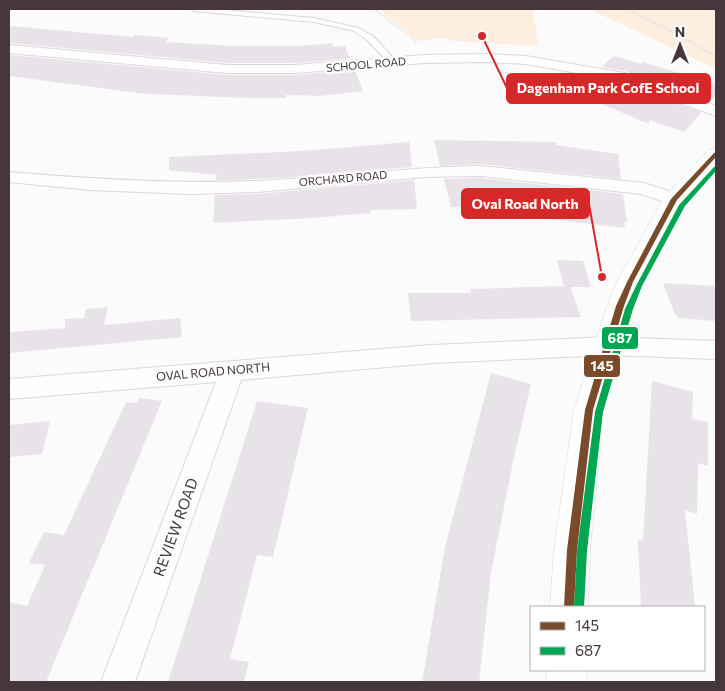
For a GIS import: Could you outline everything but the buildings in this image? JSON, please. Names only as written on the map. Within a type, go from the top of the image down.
[{"type":"main road","points":[[569,606],[572,550],[589,410],[620,306],[630,282],[674,199],[716,154]]},
{"type":"street","name":"SCHOOL ROAD","points":[[9,49],[144,63],[227,69],[302,68],[425,59],[506,59],[578,68],[619,76],[716,111]]},
{"type":"street","name":"ORCHARD ROAD","points":[[9,177],[90,184],[191,188],[256,186],[426,172],[481,171],[644,189],[674,199]]},
{"type":"street","name":"OVAL ROAD NORTH","points":[[9,389],[432,354],[609,346],[716,350]]},
{"type":"street","name":"REVIEW ROAD","points":[[118,682],[228,384],[230,370]]},
{"type":"lane","points":[[194,9],[314,20],[347,26],[356,29],[370,38],[392,61]]},
{"type":"path","points":[[374,9],[412,37],[425,59]]},
{"type":"path","points":[[626,9],[668,29],[716,58]]},
{"type":"shaded area","points":[[379,9],[532,9],[539,46],[453,41],[445,38],[418,41]]},
{"type":"shaded area","points":[[589,9],[716,9],[716,69]]},
{"type":"transit line","name":"145","points":[[569,606],[572,550],[589,410],[620,306],[630,282],[674,199],[716,154]]},
{"type":"transit line","name":"687","points":[[579,606],[582,551],[599,412],[629,309],[639,286],[682,205],[716,168]]},
{"type":"place","name":"Dagenham Park CofE School","points":[[482,36]]},
{"type":"place","name":"Oval Road North","points":[[602,277]]}]
